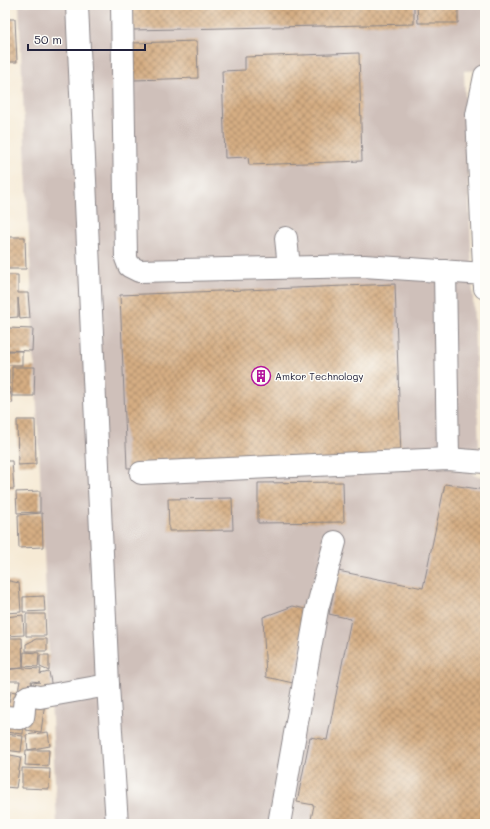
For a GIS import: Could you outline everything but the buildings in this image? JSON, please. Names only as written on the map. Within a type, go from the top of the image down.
[{"type":"street","points":[[77,5],[108,685],[117,824]]},
{"type":"street","points":[[122,5],[126,258],[129,266],[138,271],[364,266],[485,274]]},
{"type":"street","points":[[485,76],[481,115],[485,288]]},
{"type":"street","points":[[286,238],[289,267]]},
{"type":"street","points":[[445,271],[448,459]]},
{"type":"street","points":[[141,472],[448,459],[485,462]]},
{"type":"street","points":[[279,824],[317,609],[335,542]]},
{"type":"street","points":[[5,717],[23,717],[25,700],[26,697],[29,696],[40,697],[108,685]]},
{"type":"shaded area","name":"Amkor Technology","points":[[19,5],[485,5],[485,70],[464,71],[479,446],[473,475],[485,477],[485,824],[57,824],[35,367],[32,351],[33,329]]},
{"type":"place","name":"Amkor Technology","points":[[261,376]]}]
